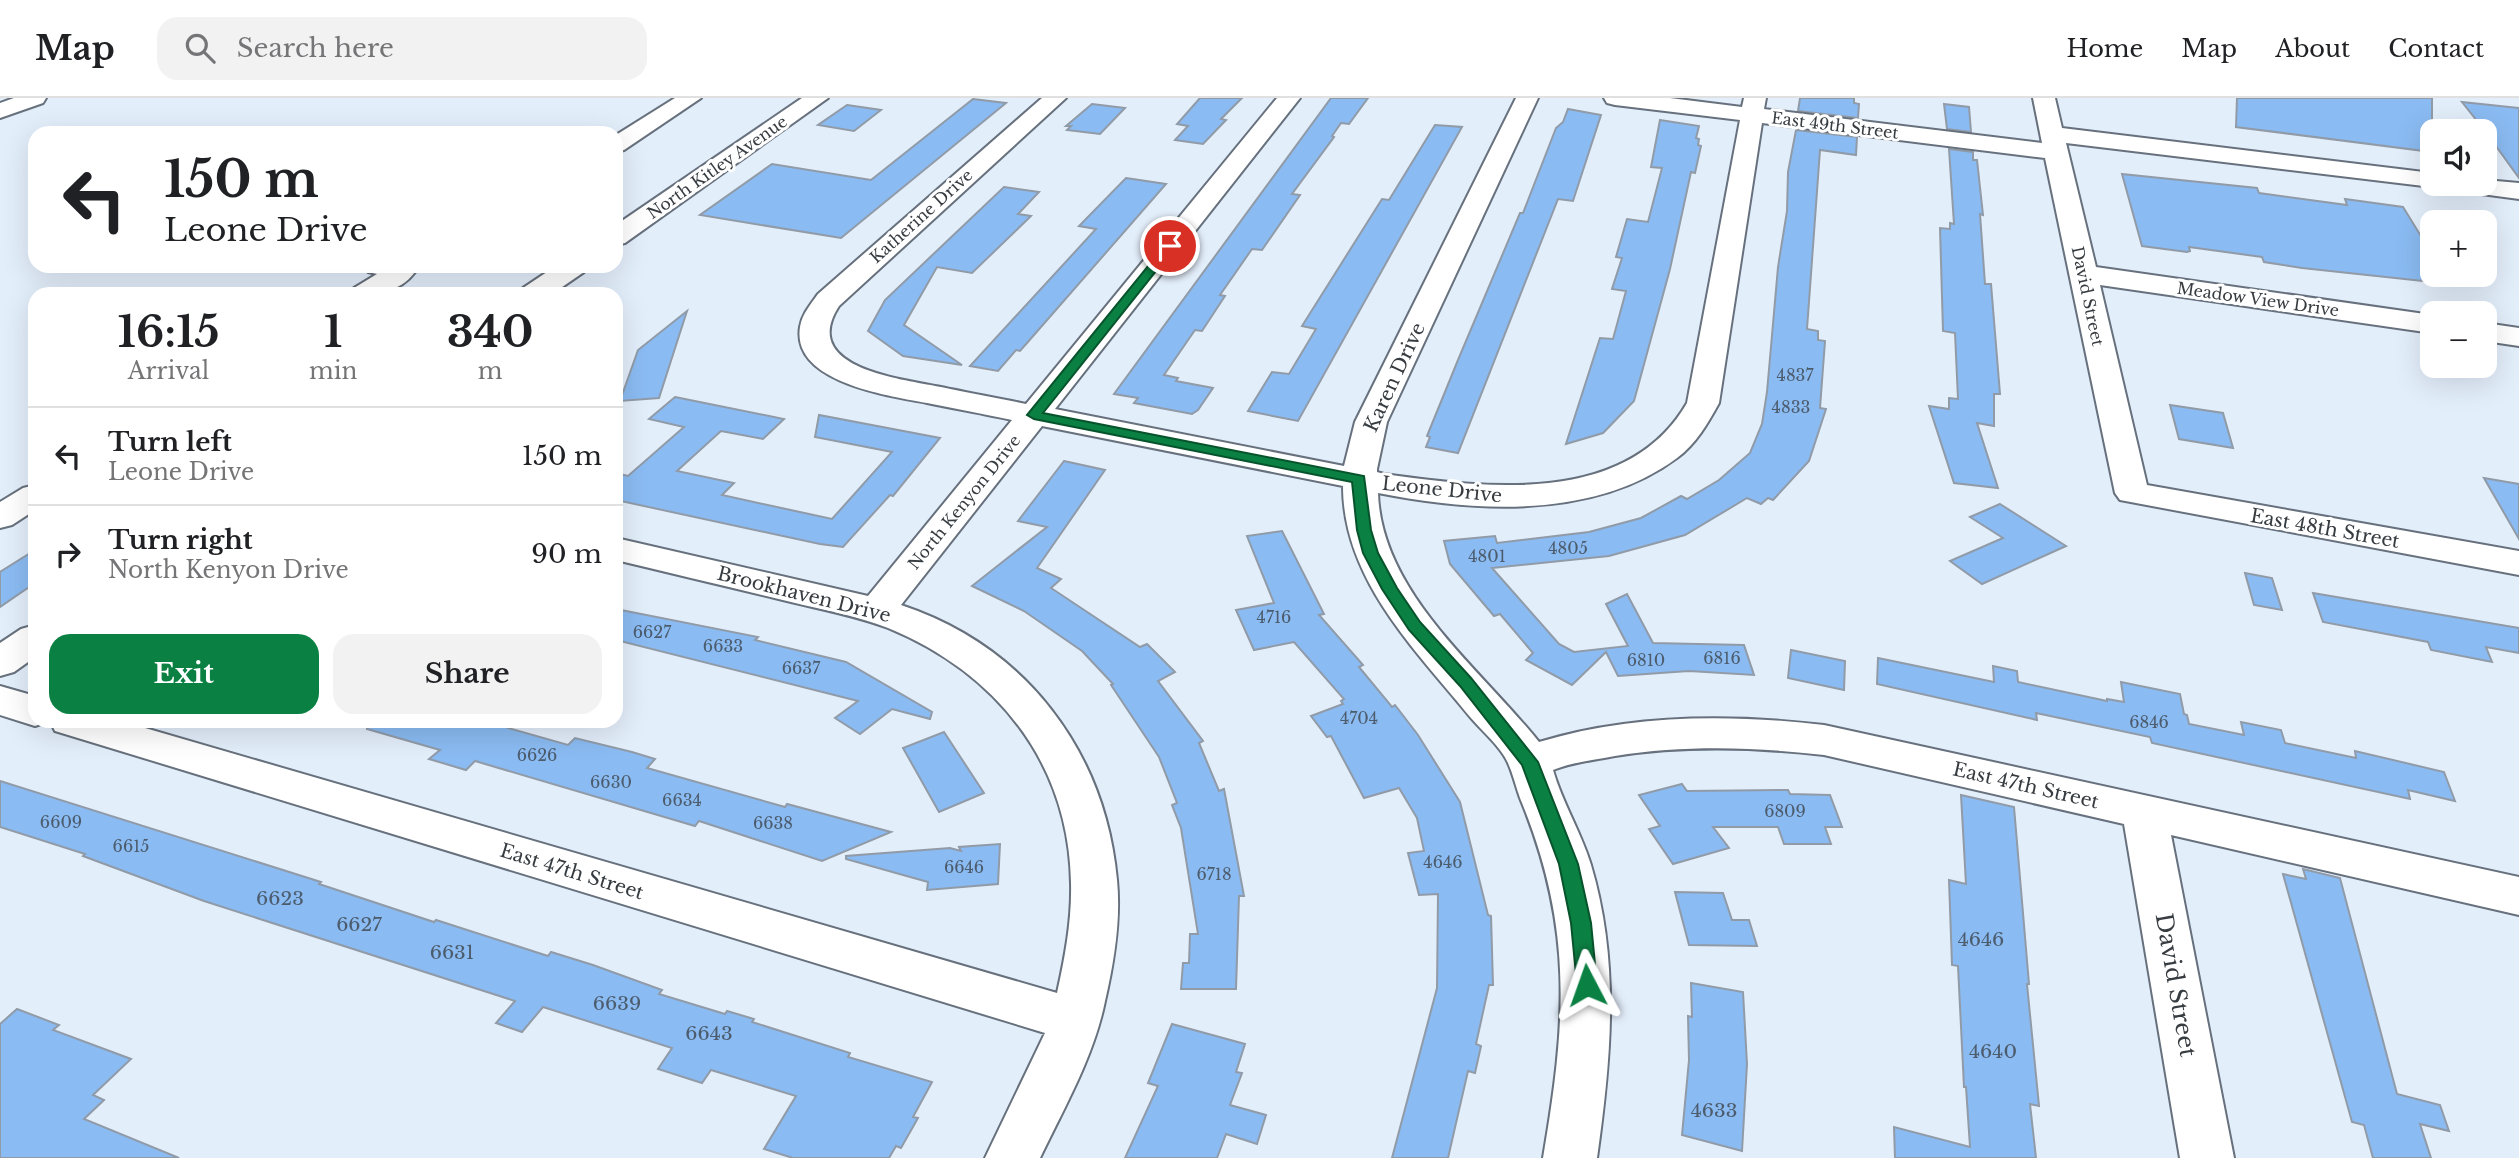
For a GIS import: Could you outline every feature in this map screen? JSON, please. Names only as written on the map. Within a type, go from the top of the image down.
[{"type":"street","points":[[0,111],[36,98]]},
{"type":"street","points":[[623,141],[690,98]]},
{"type":"street","name":"North Kitley Avenue","points":[[623,232],[817,98]]},
{"type":"street","name":"Katherine Drive","points":[[819,348],[814,332],[816,321],[828,300],[1055,98]]},
{"type":"street","name":"North Kenyon Drive","points":[[876,611],[1289,98]]},
{"type":"street","name":"Karen Drive","points":[[1527,98],[1376,409],[1363,450],[1359,479],[1364,530],[1371,553],[1390,589],[1415,626],[1466,682],[1530,762],[1568,864],[1584,948],[1588,1009],[1586,1049],[1570,1158]]},
{"type":"street","name":"East 49th Street","points":[[1615,98],[1754,106],[2054,143],[2420,179]]},
{"type":"street","name":"David Street","points":[[2044,98],[2132,493]]},
{"type":"street","name":"Leone Drive","points":[[819,348],[825,358],[836,367],[868,382],[1359,479],[1434,492],[1488,496],[1566,491],[1628,473],[1661,455],[1681,439],[1695,422],[1703,403],[1754,106]]},
{"type":"street","points":[[2497,188],[2519,191]]},
{"type":"street","points":[[373,287],[390,273]]},
{"type":"street","points":[[543,287],[564,273]]},
{"type":"street","name":"Meadow View Drive","points":[[2083,274],[2420,322]]},
{"type":"street","points":[[2497,334],[2519,337]]},
{"type":"street","name":"East 48th Street","points":[[2132,493],[2519,563]]},
{"type":"street","points":[[0,517],[28,499]]},
{"type":"street","name":"Brookhaven Drive","points":[[623,551],[876,611],[911,623],[954,645],[992,671],[1040,721],[1065,761],[1090,830],[1096,897],[1091,956],[1074,1020],[1012,1158]]},
{"type":"street","points":[[0,662],[28,643]]},
{"type":"street","points":[[0,700],[28,709]]},
{"type":"street","name":"East 47th Street","points":[[94,728],[1074,1020]]},
{"type":"street","name":"East 47th Street","points":[[1530,762],[1584,745],[1645,736],[1692,731],[1774,734],[1857,746],[2519,896]]},
{"type":"street","name":"David Street","points":[[2144,811],[2207,1158]]},
{"type":"building","points":[[1200,98],[1242,98],[1221,119],[1226,120],[1203,144],[1175,140],[1188,126],[1177,124]]},
{"type":"building","points":[[1331,98],[1368,98],[1349,124],[1341,123],[1332,136],[1334,137],[1292,194],[1300,195],[1262,250],[1252,249],[1220,295],[1225,296],[1202,331],[1195,330],[1164,375],[1178,378],[1176,381],[1213,388],[1198,410],[1192,414],[1134,403],[1138,398],[1114,394]]},
{"type":"building","points":[[1800,98],[1854,98],[1854,103],[1859,104],[1858,118],[1798,111]]},
{"type":"building","points":[[2237,98],[2432,98],[2432,119],[2420,119],[2420,150],[2236,127]]},
{"type":"building","points":[[973,99],[1006,103],[841,238],[700,215],[772,164],[871,180]]},
{"type":"building","points":[[2462,102],[2519,108],[2519,178],[2497,148],[2497,119],[2475,119]]},
{"type":"building","points":[[1092,104],[1125,108],[1100,134],[1067,130],[1071,126],[1066,126]]},
{"type":"building","points":[[1944,104],[1969,107],[1971,132],[1947,129]]},
{"type":"building","points":[[847,105],[881,110],[854,131],[818,125]]},
{"type":"building","points":[[1568,109],[1601,115],[1573,201],[1558,199],[1458,453],[1426,447],[1430,437],[1427,436],[1458,360],[1520,213],[1523,213],[1556,128],[1563,122]]},
{"type":"building","points":[[1660,120],[1699,126],[1696,138],[1701,146],[1695,173],[1691,172],[1670,269],[1634,401],[1603,433],[1566,444],[1600,338],[1613,339],[1626,291],[1612,289],[1622,258],[1616,257],[1627,219],[1648,222],[1662,168],[1651,167]]},
{"type":"building","points":[[1435,125],[1462,127],[1298,421],[1248,411],[1272,372],[1289,374],[1316,329],[1302,326],[1382,199],[1389,200]]},
{"type":"building","points":[[1796,130],[1857,137],[1856,155],[1820,150],[1807,329],[1818,331],[1818,340],[1825,341],[1820,408],[1826,409],[1809,461],[1773,500],[1768,498],[1761,504],[1747,498],[1685,535],[1609,556],[1492,568],[1559,644],[1574,652],[1628,646],[1606,604],[1627,594],[1653,643],[1744,645],[1754,675],[1689,671],[1618,676],[1606,652],[1572,685],[1526,660],[1533,653],[1500,614],[1494,616],[1450,564],[1444,541],[1495,536],[1497,543],[1589,532],[1641,518],[1681,496],[1687,499],[1719,480],[1750,453],[1762,424],[1767,392],[1778,267],[1787,211],[1788,172]]},
{"type":"building","points":[[1949,149],[1973,152],[1973,160],[1977,160],[1983,215],[1980,214],[1985,284],[1991,284],[2000,394],[1994,394],[1994,426],[1977,423],[1998,488],[1954,483],[1929,406],[1949,409],[1949,398],[1958,399],[1955,333],[1943,331],[1940,228],[1950,229],[1950,223],[1954,224]]},
{"type":"building","points":[[2122,174],[2257,188],[2259,193],[2347,205],[2345,199],[2403,207],[2420,235],[2420,281],[2302,268],[2264,262],[2262,257],[2189,247],[2190,251],[2187,252],[2142,246]]},
{"type":"building","points":[[1126,178],[1166,184],[1020,351],[1016,350],[998,371],[970,366],[1096,229],[1079,226]]},
{"type":"building","points":[[1004,187],[1039,192],[1018,214],[1031,216],[972,273],[937,267],[904,325],[962,365],[903,356],[868,331],[885,300]]},
{"type":"building","points":[[687,311],[659,398],[623,401],[623,392],[638,350]]},
{"type":"building","points":[[675,397],[784,419],[763,439],[721,431],[677,471],[734,483],[722,495],[832,519],[892,452],[815,437],[819,415],[940,438],[893,496],[890,495],[843,547],[623,502],[623,475],[628,476],[684,427],[649,419]]},
{"type":"building","points":[[2170,405],[2223,413],[2233,448],[2179,439]]},
{"type":"building","points":[[1064,461],[1105,470],[1037,568],[1061,579],[1051,588],[1140,647],[1147,644],[1175,672],[1158,681],[1203,741],[1199,743],[1219,791],[1224,789],[1244,896],[1239,896],[1236,989],[1181,989],[1183,963],[1189,963],[1190,934],[1198,934],[1181,828],[1172,805],[1177,803],[1159,757],[1111,685],[1113,684],[1082,651],[1024,611],[972,586],[1047,527],[1018,521]]},
{"type":"building","points":[[2484,478],[2519,484],[2519,539]]},
{"type":"building","points":[[2000,504],[2066,546],[1982,584],[1950,561],[2003,538],[1970,517]]},
{"type":"building","points":[[1282,531],[1324,614],[1319,615],[1363,665],[1359,667],[1392,707],[1395,705],[1418,735],[1460,802],[1488,915],[1491,916],[1493,985],[1489,985],[1476,1044],[1481,1046],[1475,1073],[1468,1071],[1448,1158],[1392,1158],[1437,988],[1438,894],[1419,895],[1408,853],[1424,851],[1417,818],[1399,788],[1364,798],[1331,736],[1327,737],[1311,716],[1343,704],[1341,701],[1344,699],[1294,642],[1254,650],[1236,610],[1274,603],[1247,536]]},
{"type":"building","points":[[28,554],[28,588],[0,607],[0,572]]},
{"type":"building","points":[[2245,573],[2272,578],[2282,610],[2254,605]]},
{"type":"building","points":[[2313,593],[2519,628],[2519,653],[2486,647],[2492,662],[2431,650],[2428,642],[2323,622]]},
{"type":"building","points":[[623,610],[758,637],[755,640],[846,662],[932,712],[930,719],[892,709],[860,734],[835,718],[858,701],[623,642]]},
{"type":"building","points":[[1791,650],[1845,661],[1844,690],[1788,678]]},
{"type":"building","points":[[1878,658],[1994,682],[1993,666],[2017,671],[2018,682],[2107,701],[2124,702],[2121,682],[2180,694],[2189,724],[2244,735],[2241,722],[2281,730],[2285,743],[2356,758],[2355,751],[2444,772],[2455,801],[2408,790],[2410,799],[2152,743],[2150,737],[2036,713],[2037,720],[1877,684]]},
{"type":"building","points":[[508,728],[568,745],[575,738],[655,759],[647,768],[785,807],[787,804],[891,832],[822,861],[699,821],[695,826],[475,761],[466,770],[429,759],[440,750],[367,729]]},
{"type":"building","points":[[944,732],[984,793],[939,812],[903,748]]},
{"type":"building","points":[[0,781],[321,882],[319,884],[434,922],[436,920],[548,956],[551,952],[593,965],[662,990],[659,994],[725,1014],[727,1011],[754,1019],[752,1022],[850,1053],[848,1057],[932,1082],[913,1117],[918,1118],[901,1148],[896,1146],[889,1158],[793,1158],[764,1149],[796,1096],[711,1070],[702,1083],[658,1069],[672,1048],[543,1007],[522,1032],[496,1023],[515,1001],[204,901],[83,856],[85,854],[0,827]]},
{"type":"building","points":[[1682,784],[1687,791],[1788,790],[1790,794],[1830,795],[1842,827],[1825,827],[1831,844],[1784,844],[1778,827],[1713,827],[1729,848],[1673,864],[1649,829],[1660,826],[1639,795]]},
{"type":"building","points":[[1961,795],[2014,807],[2039,1106],[2030,1104],[2036,1158],[1895,1158],[1894,1127],[1970,1147],[1958,966],[1952,965],[1949,880],[1966,884]]},
{"type":"building","points":[[1000,844],[998,884],[927,890],[928,882],[846,859],[846,856],[950,848],[961,851],[959,847]]},
{"type":"building","points":[[2303,869],[2340,878],[2397,1094],[2440,1105],[2449,1131],[2420,1124],[2431,1158],[2373,1158],[2364,1125],[2352,1122],[2283,874],[2306,879]]},
{"type":"building","points":[[1675,892],[1723,893],[1732,920],[1749,920],[1757,946],[1689,945]]},
{"type":"building","points":[[1691,983],[1743,992],[1747,1064],[1742,1151],[1682,1135],[1689,1060],[1688,1016],[1692,1017]]},
{"type":"building","points":[[17,1009],[59,1025],[53,1030],[131,1059],[93,1095],[104,1100],[84,1119],[179,1158],[0,1158],[0,1024]]},
{"type":"building","points":[[1172,1024],[1245,1044],[1236,1072],[1242,1073],[1230,1105],[1266,1115],[1257,1144],[1226,1134],[1217,1158],[1125,1158],[1158,1086],[1148,1083]]},
{"type":"route","points":[[1170,246],[1034,415],[1359,479],[1364,530],[1379,571],[1415,626],[1466,682],[1530,762],[1532,775],[1545,798],[1568,864],[1581,923],[1587,985]]}]
